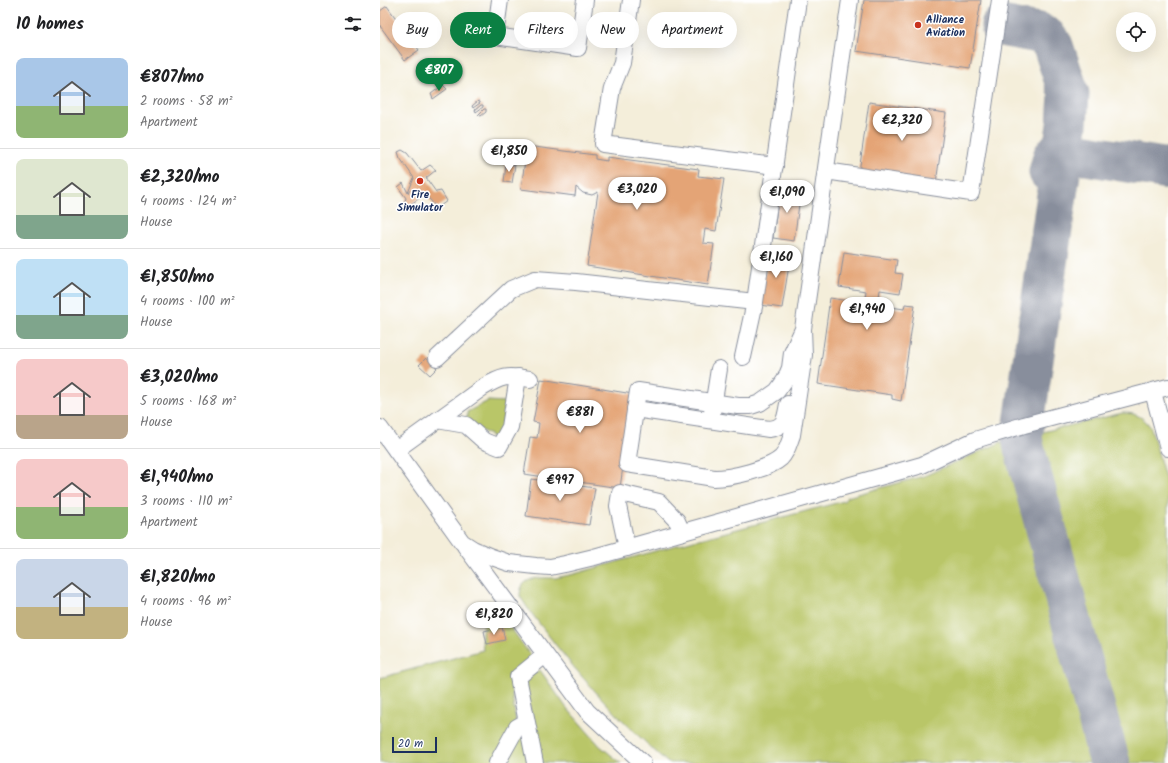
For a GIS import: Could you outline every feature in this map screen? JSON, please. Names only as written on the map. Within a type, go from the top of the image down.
[{"type":"lane","points":[[500,0],[495,36],[578,48],[585,0]]},
{"type":"lane","points":[[631,0],[622,63],[612,88],[603,144],[775,166]]},
{"type":"lane","points":[[743,357],[755,302],[798,0]]},
{"type":"lane","points":[[803,329],[792,354],[790,368],[785,380],[777,391],[760,403],[751,406],[738,406],[638,391],[627,464],[714,478],[723,478],[772,464],[781,457],[788,446],[792,435],[804,356],[803,329],[850,0]]},
{"type":"lane","points":[[826,171],[971,193],[1000,0]]},
{"type":"lane","points":[[437,358],[511,289],[535,279],[576,282],[755,302]]},
{"type":"lane","points":[[711,420],[719,369]]},
{"type":"lane","points":[[396,450],[437,420],[482,388],[497,379],[506,377],[524,378],[510,427],[499,447],[484,441],[466,425],[437,420]]},
{"type":"lane","points":[[635,409],[769,429],[777,428],[785,420],[790,399],[800,384]]},
{"type":"lane","points":[[462,542],[473,549],[502,561],[536,566],[565,564],[922,465],[975,440],[1024,425],[1168,387]]},
{"type":"lane","points":[[1153,392],[1168,448]]},
{"type":"lane","points":[[380,428],[545,655],[588,711],[643,763]]},
{"type":"lane","points":[[626,548],[618,506],[620,493],[659,502],[677,521],[682,532]]},
{"type":"lane","points":[[535,763],[518,677],[545,655]]},
{"type":"lane","points":[[497,763],[517,727],[526,722]]},
{"type":"green space","points":[[488,401],[505,402],[502,428],[495,438],[467,422],[467,412]]},
{"type":"green space","points":[[1123,413],[1139,416],[1146,421],[1151,428],[1168,488],[1168,763],[1128,763],[1045,467],[1042,432]]},
{"type":"green space","points":[[1004,441],[1091,763],[668,763],[619,716],[588,683],[559,649],[520,596],[521,589],[524,584],[532,579],[555,578],[574,574],[694,540],[844,501],[847,497],[924,476]]},
{"type":"green space","points":[[499,611],[533,659],[509,676],[516,721],[492,763],[380,763],[380,678],[483,650],[482,632],[485,622],[488,618]]},
{"type":"green space","points":[[540,670],[566,707],[600,746],[621,763],[542,763],[525,685],[527,676]]},
{"type":"green space","points":[[526,735],[531,763],[502,763],[518,739]]},
{"type":"building","name":"Alliance Aviation","points":[[864,0],[981,0],[970,68],[856,51]]},
{"type":"building","points":[[387,6],[392,13],[392,42],[380,26],[380,11]]},
{"type":"building","points":[[396,48],[418,48],[419,50],[405,60]]},
{"type":"building","points":[[443,85],[447,89],[433,99],[431,94]]},
{"type":"building","points":[[478,101],[480,103],[473,108],[472,106]]},
{"type":"building","points":[[869,102],[946,113],[936,183],[859,172]]},
{"type":"building","points":[[483,105],[483,107],[476,112],[475,110]]},
{"type":"building","points":[[486,109],[486,112],[481,116],[478,115]]},
{"type":"building","points":[[527,146],[595,155],[595,159],[607,161],[607,157],[699,169],[698,176],[724,179],[716,231],[705,229],[703,243],[714,244],[708,285],[587,266],[598,192],[592,195],[583,193],[576,187],[575,196],[521,189]]},
{"type":"building","name":"Fire Simulator","points":[[402,150],[407,153],[421,171],[430,165],[436,170],[426,178],[436,192],[441,191],[447,201],[437,208],[425,194],[407,207],[404,203],[406,198],[398,187],[403,183],[408,193],[414,178],[400,158],[398,152]]},
{"type":"building","points":[[506,164],[515,165],[512,183],[504,182]]},
{"type":"building","points":[[780,187],[801,190],[794,241],[773,238]]},
{"type":"building","points":[[769,250],[791,253],[782,308],[760,305]]},
{"type":"building","points":[[844,252],[897,260],[895,273],[903,274],[900,293],[880,290],[878,305],[904,309],[905,304],[915,305],[901,401],[892,399],[892,395],[818,384],[830,298],[864,303],[866,291],[839,287]]},
{"type":"building","points":[[426,358],[437,368],[430,375],[419,365]]},
{"type":"building","points":[[541,379],[633,394],[620,488],[524,474],[530,437],[537,438],[539,423],[533,422]]},
{"type":"building","points":[[531,479],[595,488],[589,525],[526,516]]},
{"type":"building","points":[[502,627],[505,640],[487,644],[484,631]]},
{"type":"taxiway","points":[[1001,26],[1039,33],[1047,38],[1053,46],[1069,94],[1067,125],[1022,437],[1110,763]]},
{"type":"taxiway","points":[[1049,172],[1053,157],[1058,151],[1168,169]]},
{"type":"place","name":"Alliance Aviation","points":[[918,25]]},
{"type":"place","name":"Fire Simulator","points":[[420,181]]}]
